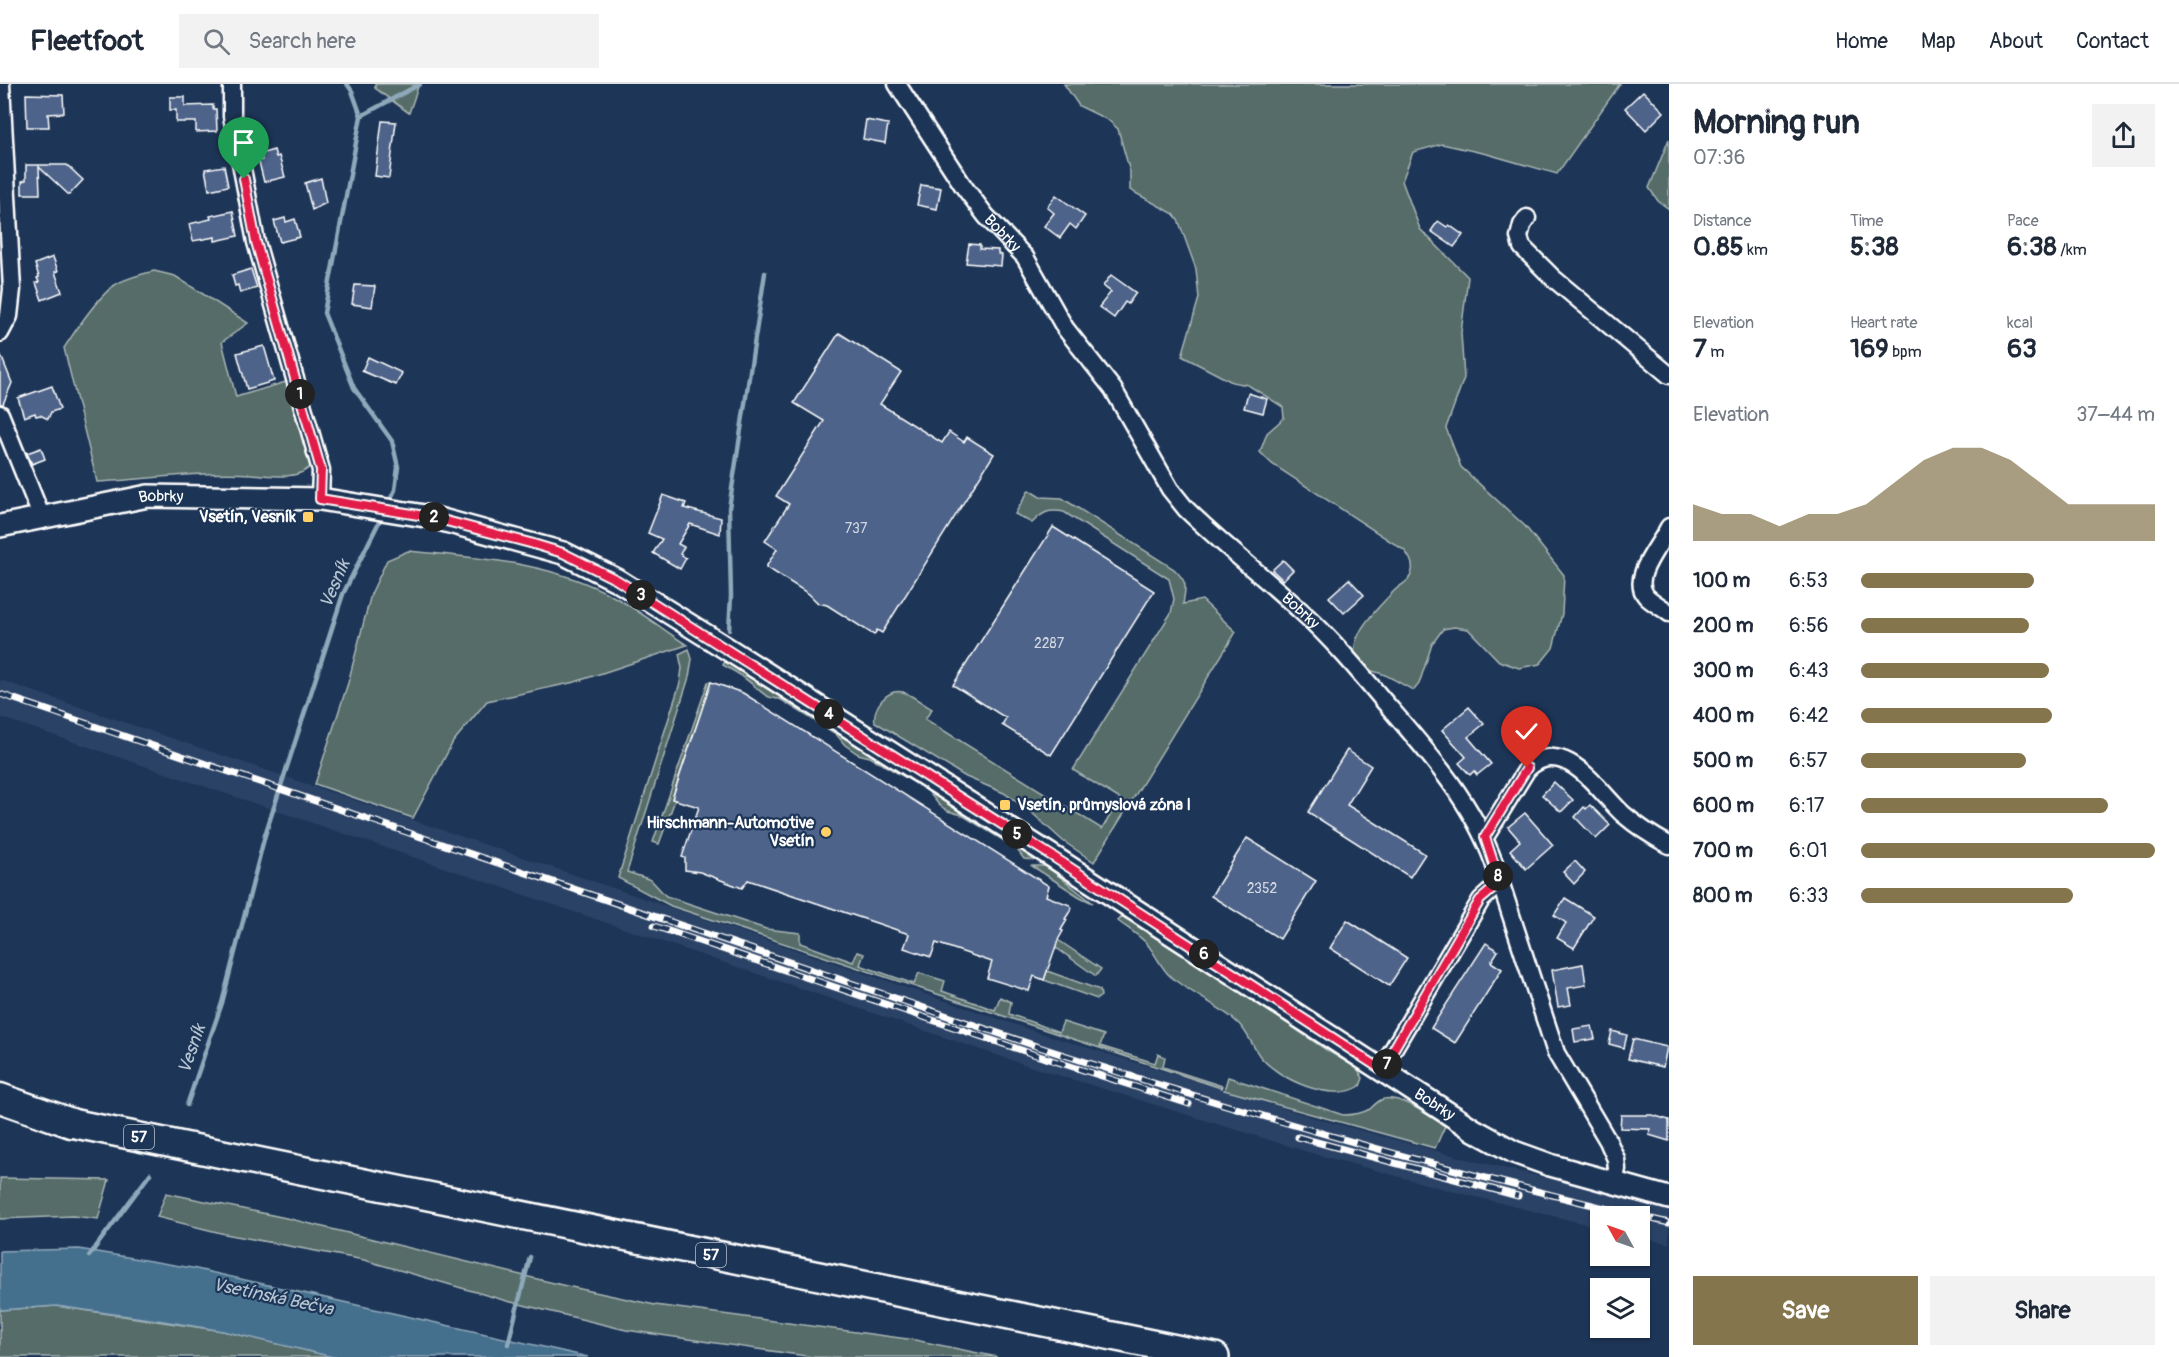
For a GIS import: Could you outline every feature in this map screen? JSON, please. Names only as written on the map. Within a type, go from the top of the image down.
[{"type":"highway","name":"57","points":[[0,1098],[71,1123]]},
{"type":"highway","name":"57","points":[[0,1114],[71,1123]]},
{"type":"main road","name":"57","points":[[71,1123],[1215,1357]]},
{"type":"street","points":[[232,84],[232,116],[256,242],[321,470],[320,499]]},
{"type":"street","name":"Bobrky","points":[[897,84],[964,188],[986,216],[1025,257],[1065,328],[1113,389],[1170,489],[1205,528],[1304,613],[1344,655],[1448,778],[1469,808],[1485,837],[1556,1053],[1608,1141],[1616,1159],[1614,1184]]},
{"type":"street","points":[[0,333],[9,316],[12,289],[1,92]]},
{"type":"street","points":[[1527,218],[1522,225],[1519,237],[1521,247],[1553,278],[1669,375]]},
{"type":"street","points":[[0,414],[42,518]]},
{"type":"street","name":"Bobrky","points":[[0,526],[148,496],[320,499],[431,517],[563,553],[617,580],[1055,858],[1474,1130],[1514,1152],[1550,1165],[1669,1198]]},
{"type":"street","points":[[1669,527],[1643,571],[1641,582],[1645,595],[1669,612]]},
{"type":"street","points":[[1485,837],[1527,768],[1535,761],[1560,758],[1575,765],[1634,824],[1669,844]]},
{"type":"street","points":[[1384,1071],[1392,1052],[1480,900],[1500,883]]},
{"type":"shaded area","points":[[0,680],[1040,1033],[1318,1119],[1463,1158],[1669,1208],[1669,1244],[1650,1239],[1650,1206],[1590,1206],[1590,1225],[1455,1192],[1308,1152],[1029,1066],[0,717]]},
{"type":"green space","points":[[375,84],[419,84],[409,113],[375,88]]},
{"type":"green space","points":[[1064,84],[1620,84],[1557,174],[1442,144],[1413,152],[1402,181],[1420,229],[1468,277],[1461,333],[1464,378],[1446,428],[1461,467],[1525,526],[1564,575],[1562,614],[1553,648],[1540,664],[1519,668],[1499,661],[1468,629],[1454,627],[1443,629],[1432,644],[1419,684],[1414,690],[1389,677],[1366,669],[1360,664],[1355,655],[1358,635],[1380,606],[1410,578],[1411,560],[1404,550],[1272,464],[1260,452],[1267,433],[1284,418],[1283,407],[1248,385],[1232,382],[1182,356],[1199,298],[1196,269],[1179,222],[1174,214],[1130,190],[1130,172],[1118,129],[1108,120],[1079,106]]},
{"type":"green space","points":[[1669,139],[1669,209],[1658,201],[1649,188]]},
{"type":"green space","points":[[154,271],[175,276],[248,323],[222,342],[236,397],[289,381],[310,458],[310,467],[290,476],[232,473],[97,482],[64,348],[89,312],[111,288],[127,279]]},
{"type":"green space","points":[[1029,490],[1040,497],[1062,498],[1174,569],[1185,585],[1183,604],[1202,600],[1236,632],[1094,862],[1063,841],[1031,812],[1004,793],[966,777],[875,722],[878,705],[886,696],[897,692],[906,693],[932,709],[925,719],[1102,829],[1120,799],[1073,770],[1171,613],[1174,599],[1169,579],[1064,512],[1046,512],[1032,523],[1015,514]]},
{"type":"green space","points":[[408,551],[516,564],[568,577],[618,599],[687,645],[575,682],[487,701],[453,742],[413,818],[315,784],[348,683],[371,594],[387,560]]},
{"type":"green space","points":[[689,649],[692,659],[689,677],[627,872],[651,880],[666,896],[766,929],[800,933],[800,943],[853,962],[857,952],[864,954],[860,965],[914,984],[919,973],[945,981],[942,991],[995,1010],[1000,997],[1011,1002],[1009,1014],[1059,1032],[1063,1022],[1104,1035],[1100,1046],[1155,1063],[1158,1054],[1165,1057],[1163,1067],[1222,1086],[1221,1088],[671,906],[618,878],[680,683],[682,668],[679,654]]},
{"type":"green space","points":[[727,657],[1044,861],[1024,859],[1016,848],[962,815],[948,811],[939,805],[927,790],[870,757],[858,754],[845,745],[836,734],[780,699],[769,697],[742,676],[723,665]]},
{"type":"green space","points":[[708,682],[711,682],[659,844],[653,842]]},
{"type":"green space","points":[[1032,866],[1046,866],[1093,903],[1080,897]]},
{"type":"green space","points":[[1122,917],[1165,936],[1235,988],[1357,1068],[1363,1078],[1360,1086],[1349,1091],[1321,1090],[1292,1080],[1267,1064],[1239,1024],[1171,977],[1147,944],[1118,921]]},
{"type":"green space","points":[[1058,940],[1101,969],[1096,976],[1055,947]]},
{"type":"green space","points":[[1047,971],[1100,990],[1101,996],[1097,999],[1044,980]]},
{"type":"green space","points":[[1228,1077],[1343,1115],[1363,1112],[1381,1100],[1396,1099],[1445,1126],[1435,1148],[1224,1090]]},
{"type":"green space","points":[[0,1178],[109,1180],[98,1219],[73,1216],[0,1219]]},
{"type":"green space","points":[[166,1193],[286,1218],[562,1285],[655,1305],[915,1340],[997,1357],[813,1357],[626,1330],[507,1301],[364,1260],[225,1234],[157,1217]]},
{"type":"green space","points":[[56,1306],[223,1331],[335,1357],[0,1357],[0,1310]]},
{"type":"water","name":"Vsetínská Bečva","points":[[79,1249],[192,1268],[588,1357],[333,1357],[223,1331],[157,1320],[56,1306],[0,1310],[0,1251]]},
{"type":"building","points":[[1643,91],[1664,112],[1646,130],[1625,108]]},
{"type":"building","points":[[26,94],[63,95],[64,113],[48,114],[49,127],[27,127]]},
{"type":"building","points":[[170,97],[185,97],[185,106],[213,105],[213,109],[216,109],[217,131],[196,132],[196,122],[176,122],[176,110],[170,110]]},
{"type":"building","points":[[866,120],[888,124],[885,143],[863,139]]},
{"type":"building","points":[[382,121],[396,122],[389,178],[375,176]]},
{"type":"building","points":[[274,150],[276,157],[279,156],[285,177],[264,182],[259,162],[262,160],[260,154]]},
{"type":"building","points":[[26,165],[67,165],[83,180],[69,195],[39,167],[40,194],[22,194],[22,181],[26,180]]},
{"type":"building","points":[[224,166],[228,186],[209,190],[205,169]]},
{"type":"building","points":[[321,178],[326,203],[312,210],[305,183]]},
{"type":"building","points":[[921,185],[941,188],[937,209],[917,205]]},
{"type":"building","points":[[1056,195],[1085,216],[1076,229],[1070,224],[1060,238],[1044,226],[1054,213],[1047,207]]},
{"type":"building","points":[[233,211],[238,236],[215,241],[215,237],[193,241],[189,224]]},
{"type":"building","points":[[285,218],[286,222],[295,219],[300,237],[280,242],[274,221]]},
{"type":"building","points":[[1438,221],[1447,227],[1449,225],[1463,235],[1454,247],[1431,231]]},
{"type":"building","points":[[969,244],[980,245],[980,249],[998,250],[998,254],[1002,255],[1001,266],[966,263]]},
{"type":"building","points":[[53,257],[62,292],[42,300],[36,283],[39,282],[37,278],[39,277],[35,264]]},
{"type":"building","points":[[251,269],[257,288],[240,293],[232,275]]},
{"type":"building","points":[[1111,275],[1136,293],[1128,304],[1125,302],[1114,318],[1099,307],[1111,292],[1103,286]]},
{"type":"building","points":[[355,285],[375,286],[372,307],[352,304]]},
{"type":"building","points":[[839,333],[901,372],[880,404],[942,443],[949,432],[964,442],[967,437],[994,454],[882,633],[877,630],[874,635],[827,605],[818,603],[809,594],[766,567],[777,549],[765,541],[789,504],[776,496],[824,421],[794,403]]},
{"type":"building","points":[[264,346],[274,381],[247,389],[237,353]]},
{"type":"building","points":[[0,353],[12,383],[3,404],[0,404]]},
{"type":"building","points":[[368,357],[402,373],[396,385],[362,371]]},
{"type":"building","points":[[52,386],[60,409],[51,412],[48,419],[40,415],[36,416],[35,413],[24,417],[18,398]]},
{"type":"building","points":[[1248,393],[1267,399],[1263,413],[1244,408]]},
{"type":"building","points":[[41,448],[45,459],[32,464],[27,453]]},
{"type":"building","points":[[663,495],[686,503],[684,508],[721,518],[720,534],[690,524],[678,544],[684,547],[680,554],[686,558],[680,569],[653,553],[662,539],[648,533]]},
{"type":"building","points":[[1053,527],[1154,591],[1051,755],[1002,725],[1006,718],[953,685]]},
{"type":"building","points":[[1283,560],[1293,570],[1283,580],[1272,570]]},
{"type":"building","points":[[1349,579],[1364,595],[1344,613],[1329,597]]},
{"type":"building","name":"Hirschmann-Automotive Vsetín","points":[[711,682],[743,693],[1049,886],[1046,896],[1070,905],[1072,908],[1065,919],[1067,920],[1061,930],[1063,931],[1044,980],[1034,976],[1029,991],[987,978],[992,962],[936,943],[931,957],[904,948],[909,934],[748,880],[742,888],[700,872],[685,870],[685,858],[682,857],[699,807],[672,799]]},
{"type":"building","points":[[1469,707],[1484,724],[1468,737],[1491,764],[1477,775],[1474,771],[1470,775],[1459,763],[1466,757],[1442,730]]},
{"type":"building","points":[[1347,750],[1371,766],[1347,805],[1425,854],[1410,877],[1308,812]]},
{"type":"building","points":[[1554,782],[1573,800],[1561,812],[1542,795]]},
{"type":"building","points":[[1590,805],[1610,825],[1596,839],[1575,817],[1584,807],[1586,809]]},
{"type":"building","points":[[1525,813],[1553,845],[1526,869],[1510,850],[1520,841],[1508,827]]},
{"type":"building","points":[[1247,838],[1316,881],[1280,939],[1211,896]]},
{"type":"building","points":[[1575,861],[1585,872],[1574,884],[1563,872]]},
{"type":"building","points":[[1565,898],[1594,916],[1574,948],[1557,938],[1566,923],[1554,915]]},
{"type":"building","points":[[1347,920],[1407,958],[1389,986],[1330,948]]},
{"type":"building","points":[[1486,943],[1498,951],[1491,962],[1502,969],[1455,1043],[1431,1028]]},
{"type":"building","points":[[1583,964],[1586,985],[1568,988],[1571,1005],[1558,1007],[1552,970]]},
{"type":"building","points":[[1592,1026],[1595,1039],[1575,1042],[1573,1029]]},
{"type":"building","points":[[1612,1031],[1627,1035],[1624,1048],[1609,1044]]},
{"type":"building","points":[[1633,1039],[1667,1047],[1663,1067],[1628,1059]]},
{"type":"building","points":[[1621,1115],[1652,1115],[1669,1120],[1669,1141],[1649,1135],[1650,1129],[1620,1128]]},
{"type":"waterway","name":"Vesník","points":[[347,84],[361,116],[324,313],[354,388],[392,441],[398,467],[395,490],[388,504]]},
{"type":"waterway","points":[[361,116],[420,84]]},
{"type":"waterway","points":[[729,630],[731,596],[729,508],[765,273]]},
{"type":"waterway","name":"Vesník","points":[[187,1105],[222,1003],[265,835],[343,594],[383,514]]},
{"type":"waterway","name":"Vesník","points":[[89,1256],[150,1174]]},
{"type":"waterway","points":[[508,1344],[530,1257]]},
{"type":"railway","points":[[0,694],[1117,1072],[1431,1163],[1669,1223]]},
{"type":"railway","points":[[654,926],[1036,1055],[1189,1104]]},
{"type":"railway","points":[[1298,1137],[1518,1196]]},
{"type":"place","name":"Vsetín, Vesník","points":[[308,517]]},
{"type":"place","name":"Vsetín, průmyslová zóna I","points":[[1005,805]]},
{"type":"place","name":"Hirschmann-Automotive Vsetín","points":[[826,832]]},
{"type":"route","points":[[244,179],[256,242],[321,470],[320,499],[431,517],[530,543],[563,553],[617,580],[1055,858],[1384,1071],[1392,1052],[1480,900],[1500,883],[1485,837],[1527,768]]}]
